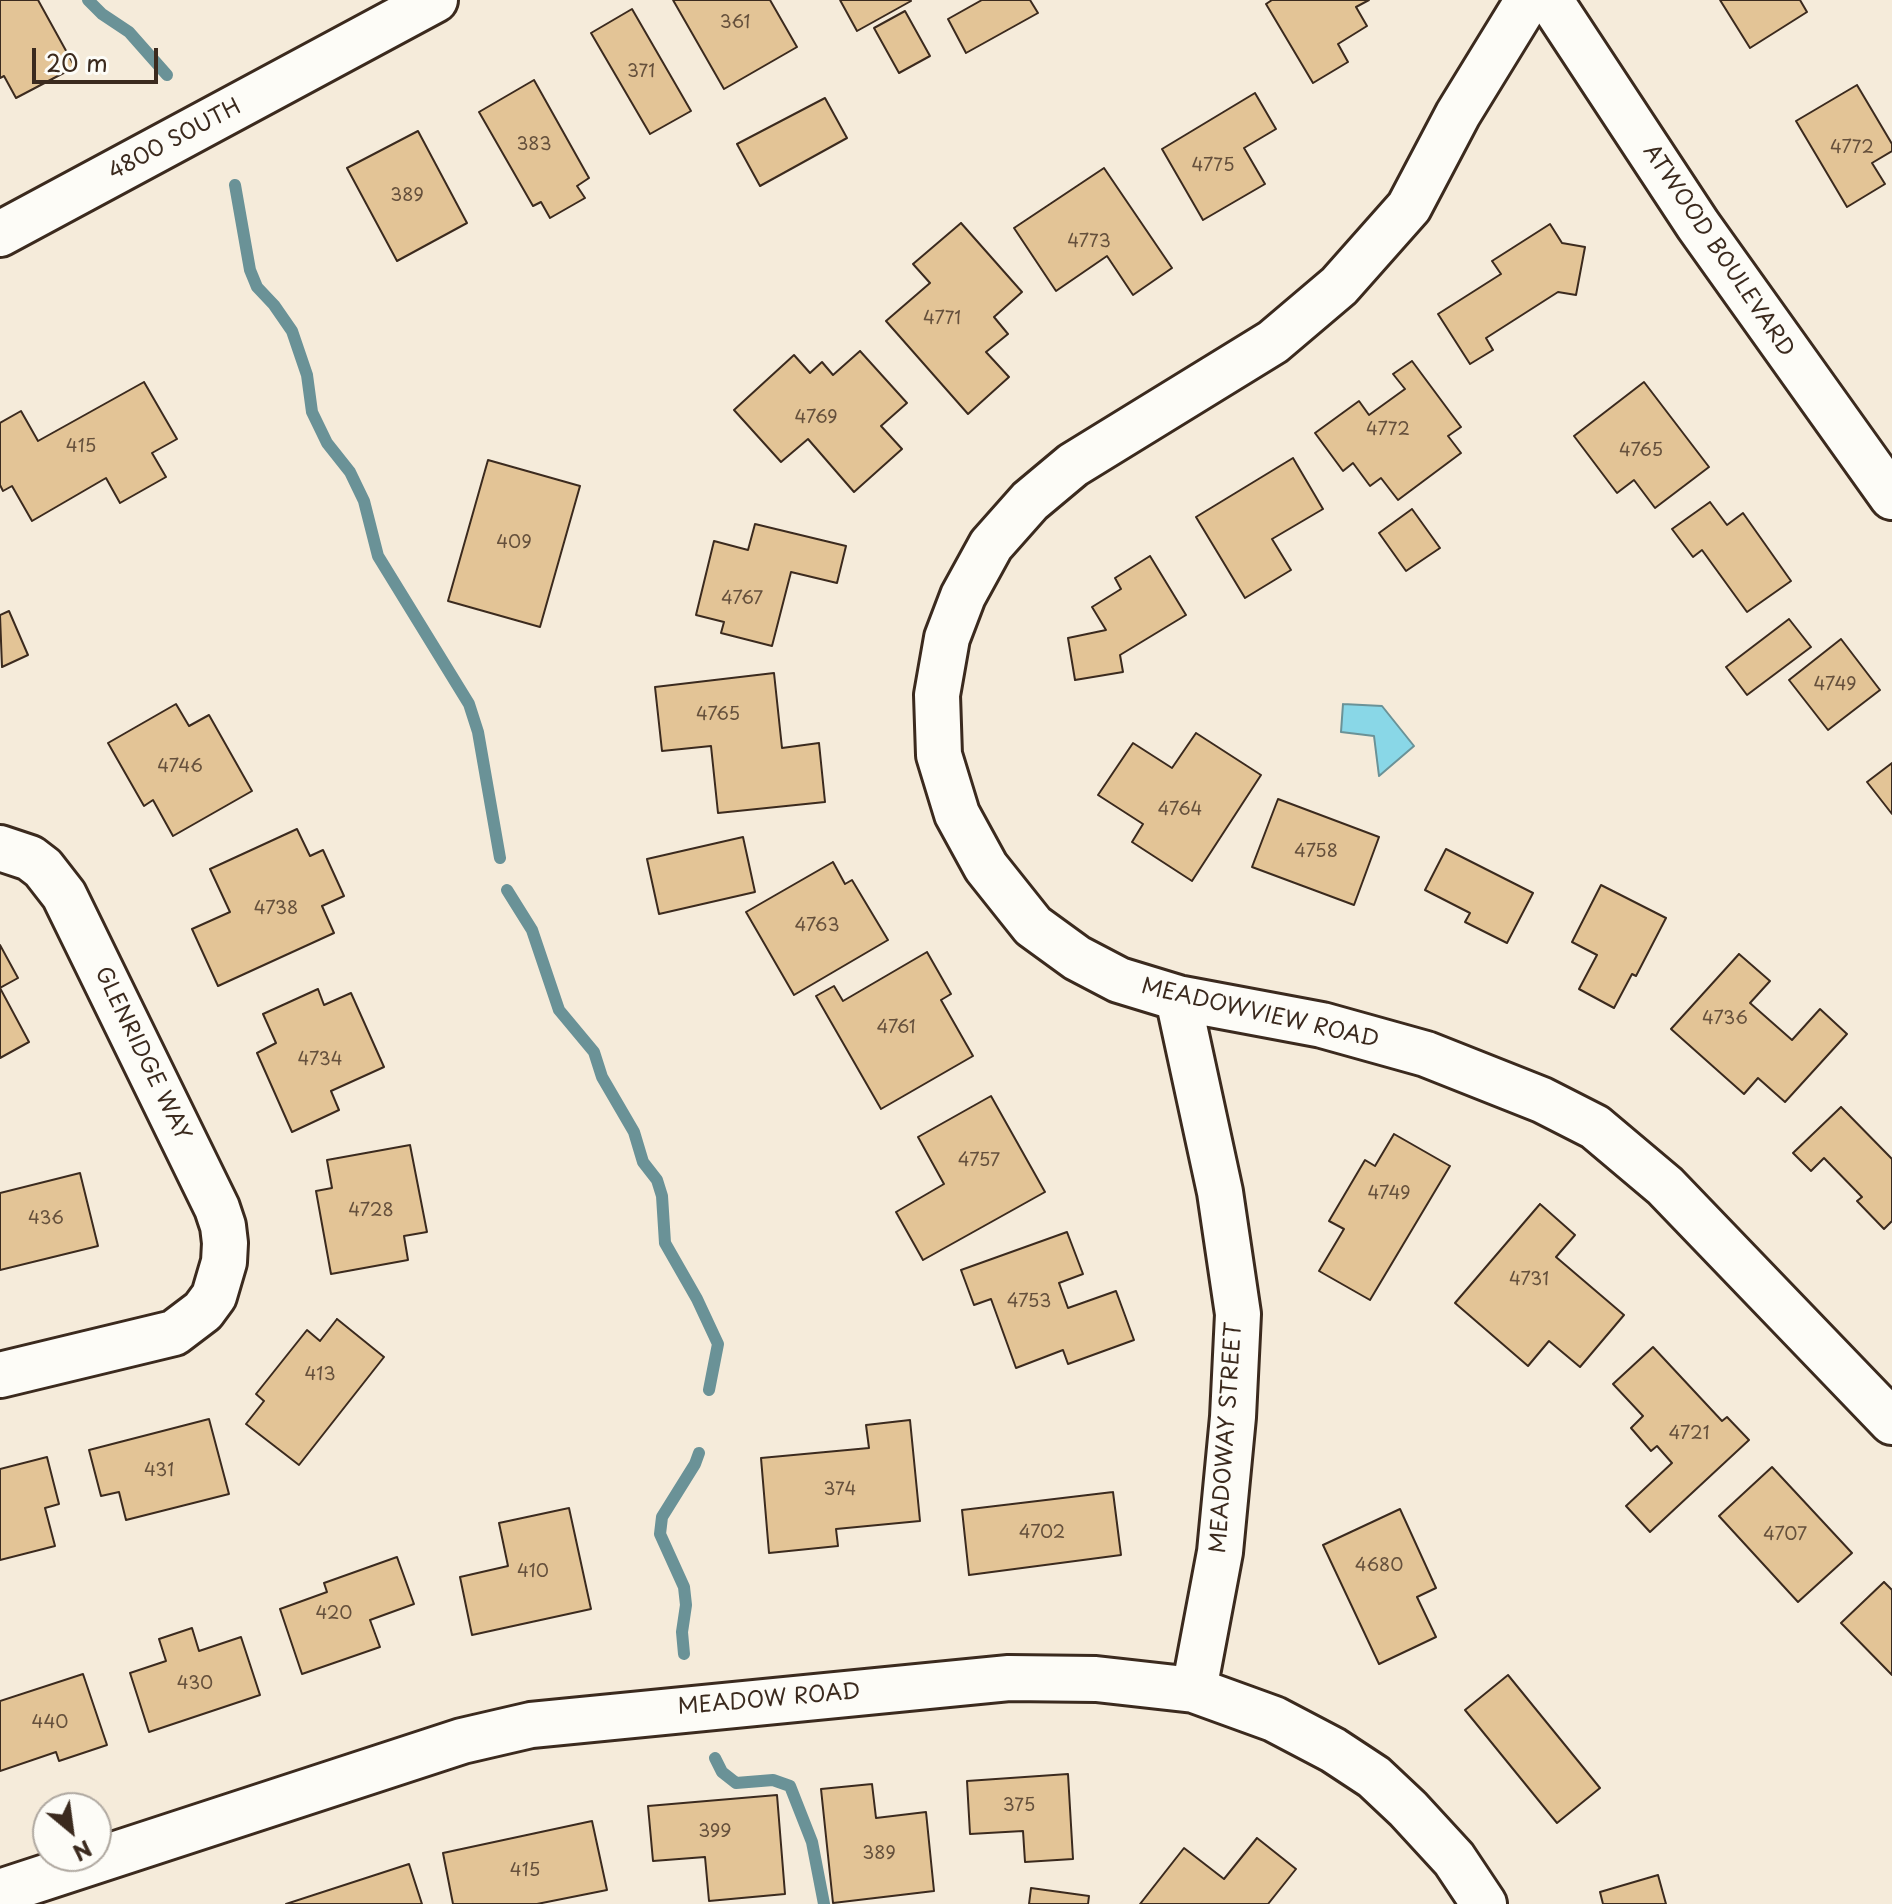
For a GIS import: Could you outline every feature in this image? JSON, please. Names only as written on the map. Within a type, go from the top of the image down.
[{"type":"street","name":"4800 SOUTH","points":[[0,234],[435,0]]},
{"type":"street","name":"MEADOWVIEW ROAD","points":[[1528,0],[1458,114],[1409,207],[1339,286],[1273,342],[1073,465],[1030,501],[991,545],[957,610],[947,638],[937,695],[939,755],[957,814],[986,867],[1033,926],[1077,958],[1119,980],[1178,998],[1322,1025],[1426,1054],[1542,1100],[1595,1127],[1665,1186],[1892,1422]]},
{"type":"street","name":"ATWOOD BOULEVARD","points":[[1550,0],[1706,237],[1892,497]]},
{"type":"street","name":"GLENRIDGE WAY","points":[[0,1375],[174,1333],[203,1311],[214,1296],[225,1243],[217,1208],[64,895],[43,868],[30,858],[7,850]]},
{"type":"street","name":"MEADOWAY STREET","points":[[1178,998],[1220,1192],[1238,1314],[1233,1417],[1220,1552],[1194,1690]]},
{"type":"street","name":"MEADOW ROAD","points":[[0,1892],[462,1741],[531,1725],[1009,1678],[1096,1679],[1194,1690],[1274,1719],[1333,1750],[1374,1777],[1454,1859],[1484,1904]]},
{"type":"water","points":[[1343,704],[1382,706],[1414,746],[1379,776],[1374,736],[1341,732]]},
{"type":"building","points":[[0,0],[38,0],[75,67],[16,98],[4,76],[0,78]]},
{"type":"building","points":[[673,0],[770,0],[797,47],[724,89]]},
{"type":"building","points":[[840,0],[910,0],[911,1],[857,31]]},
{"type":"building","points":[[982,0],[1030,0],[1038,13],[966,53],[948,19]]},
{"type":"building","points":[[1272,0],[1369,0],[1356,7],[1367,26],[1338,44],[1348,62],[1313,83],[1266,4]]},
{"type":"building","points":[[1720,0],[1800,0],[1807,12],[1750,48]]},
{"type":"building","points":[[632,9],[691,111],[650,134],[591,33]]},
{"type":"building","points":[[905,11],[930,56],[899,73],[874,28]]},
{"type":"building","points":[[534,80],[589,178],[577,186],[585,198],[550,218],[541,202],[533,206],[479,112]]},
{"type":"building","points":[[1857,85],[1892,144],[1892,151],[1872,163],[1885,184],[1847,207],[1796,121]]},
{"type":"building","points":[[1255,93],[1276,129],[1244,148],[1265,184],[1203,220],[1162,149]]},
{"type":"building","points":[[825,98],[847,138],[760,186],[737,144]]},
{"type":"building","points":[[418,131],[467,223],[397,261],[347,168]]},
{"type":"building","points":[[1104,168],[1172,268],[1133,295],[1107,256],[1056,291],[1014,228]]},
{"type":"building","points":[[961,223],[1022,292],[994,317],[1008,334],[986,352],[1009,377],[968,414],[886,321],[930,283],[913,264]]},
{"type":"building","points":[[1550,224],[1562,243],[1585,247],[1576,295],[1558,292],[1486,338],[1493,350],[1470,364],[1438,314],[1501,274],[1492,261]]},
{"type":"building","points":[[860,351],[907,403],[881,426],[902,449],[854,492],[808,439],[781,462],[734,410],[794,355],[810,373],[822,362],[833,375]]},
{"type":"building","points":[[1412,361],[1461,427],[1448,436],[1461,453],[1398,500],[1381,478],[1370,486],[1353,463],[1343,471],[1315,433],[1359,401],[1369,415],[1405,389],[1393,374]]},
{"type":"building","points":[[144,382],[177,439],[152,453],[166,477],[120,503],[106,478],[32,521],[12,486],[3,491],[0,485],[0,423],[21,411],[38,441]]},
{"type":"building","points":[[1644,382],[1709,467],[1655,508],[1634,480],[1617,493],[1574,436]]},
{"type":"building","points":[[1293,458],[1323,509],[1272,539],[1291,570],[1245,598],[1196,517]]},
{"type":"building","points":[[488,460],[580,486],[540,627],[448,601]]},
{"type":"building","points":[[1710,502],[1727,525],[1743,513],[1791,581],[1747,612],[1702,550],[1693,557],[1672,529]]},
{"type":"building","points":[[1412,509],[1440,548],[1406,571],[1379,533]]},
{"type":"building","points":[[755,524],[846,546],[837,583],[791,572],[772,646],[721,633],[724,622],[696,615],[714,541],[748,550]]},
{"type":"building","points":[[1150,556],[1186,615],[1120,655],[1123,672],[1075,680],[1068,638],[1106,630],[1092,607],[1121,589],[1115,578]]},
{"type":"building","points":[[9,611],[28,655],[2,667],[0,615]]},
{"type":"building","points":[[1789,619],[1811,647],[1747,695],[1726,667]]},
{"type":"building","points":[[1841,639],[1880,690],[1828,730],[1789,680]]},
{"type":"building","points":[[774,673],[782,748],[819,743],[825,802],[718,813],[711,746],[662,751],[655,687]]},
{"type":"building","points":[[176,704],[189,726],[209,715],[252,791],[173,836],[153,800],[144,806],[108,743]]},
{"type":"building","points":[[1196,733],[1261,775],[1192,881],[1132,842],[1143,824],[1098,795],[1133,743],[1172,768]]},
{"type":"building","points":[[1892,763],[1892,814],[1867,782]]},
{"type":"building","points":[[1278,799],[1379,837],[1354,905],[1252,867]]},
{"type":"building","points":[[297,829],[310,856],[323,850],[344,896],[322,906],[334,933],[218,986],[192,929],[230,912],[210,869]]},
{"type":"building","points":[[743,837],[755,892],[659,914],[647,859]]},
{"type":"building","points":[[1446,849],[1533,893],[1507,943],[1465,922],[1470,913],[1425,890]]},
{"type":"building","points":[[833,862],[845,884],[852,880],[888,940],[794,995],[746,912]]},
{"type":"building","points":[[1601,885],[1666,918],[1636,976],[1632,974],[1614,1008],[1579,989],[1597,955],[1572,942]]},
{"type":"building","points":[[0,945],[18,978],[0,988]]},
{"type":"building","points":[[927,952],[951,994],[941,1000],[973,1056],[881,1109],[816,996],[834,986],[843,1001]]},
{"type":"building","points":[[1739,954],[1770,981],[1750,1003],[1792,1040],[1820,1009],[1847,1034],[1785,1102],[1758,1078],[1744,1094],[1671,1029]]},
{"type":"building","points":[[0,988],[29,1042],[0,1058]]},
{"type":"building","points":[[318,989],[324,1005],[351,993],[384,1067],[331,1091],[339,1110],[292,1132],[257,1053],[276,1043],[263,1014]]},
{"type":"building","points":[[991,1096],[1045,1192],[923,1260],[896,1212],[944,1184],[918,1137]]},
{"type":"building","points":[[1841,1107],[1892,1159],[1892,1221],[1884,1229],[1857,1201],[1862,1197],[1824,1158],[1811,1171],[1793,1153]]},
{"type":"building","points":[[1394,1134],[1450,1166],[1370,1300],[1319,1271],[1344,1229],[1329,1221],[1365,1160],[1375,1166]]},
{"type":"building","points":[[410,1145],[427,1232],[404,1236],[408,1260],[331,1274],[316,1191],[332,1188],[327,1160]]},
{"type":"building","points":[[80,1173],[98,1246],[0,1270],[0,1193]]},
{"type":"building","points":[[1540,1204],[1575,1235],[1556,1257],[1624,1315],[1580,1367],[1549,1341],[1528,1366],[1455,1303]]},
{"type":"building","points":[[1067,1232],[1083,1274],[1059,1283],[1068,1308],[1116,1291],[1134,1340],[1068,1364],[1063,1350],[1016,1368],[991,1299],[974,1305],[961,1270]]},
{"type":"building","points":[[337,1319],[384,1357],[299,1465],[246,1424],[264,1401],[256,1394],[307,1330],[320,1341]]},
{"type":"building","points":[[1653,1347],[1722,1421],[1727,1417],[1749,1440],[1650,1532],[1626,1506],[1672,1463],[1657,1446],[1651,1451],[1631,1428],[1643,1416],[1613,1384]]},
{"type":"building","points":[[209,1419],[229,1494],[126,1520],[119,1492],[101,1496],[89,1450]]},
{"type":"building","points":[[910,1420],[920,1521],[836,1529],[838,1546],[769,1553],[761,1458],[869,1448],[866,1425]]},
{"type":"building","points":[[47,1457],[59,1504],[45,1508],[55,1546],[0,1560],[0,1469]]},
{"type":"building","points":[[1772,1467],[1852,1553],[1798,1602],[1719,1516]]},
{"type":"building","points":[[1113,1492],[1121,1555],[969,1575],[962,1510]]},
{"type":"building","points":[[569,1508],[591,1609],[472,1635],[460,1577],[508,1566],[499,1523]]},
{"type":"building","points":[[1400,1509],[1436,1588],[1417,1597],[1436,1637],[1379,1664],[1323,1545]]},
{"type":"building","points":[[397,1557],[414,1604],[370,1620],[380,1647],[302,1674],[280,1609],[327,1592],[324,1583]]},
{"type":"building","points":[[1884,1582],[1892,1590],[1892,1675],[1841,1623]]},
{"type":"building","points":[[192,1628],[199,1651],[241,1637],[260,1695],[149,1732],[130,1673],[166,1661],[159,1639]]},
{"type":"building","points":[[83,1674],[107,1745],[59,1761],[56,1752],[0,1771],[0,1701]]},
{"type":"building","points":[[1508,1675],[1600,1788],[1557,1823],[1465,1710]]},
{"type":"building","points":[[1068,1774],[1073,1859],[1025,1862],[1023,1831],[970,1834],[967,1781]]},
{"type":"building","points":[[872,1784],[876,1818],[926,1812],[934,1891],[833,1903],[821,1789]]},
{"type":"building","points":[[777,1795],[785,1894],[709,1901],[705,1857],[653,1861],[648,1806]]},
{"type":"building","points":[[592,1821],[607,1890],[537,1904],[453,1904],[443,1853]]},
{"type":"building","points":[[1257,1838],[1296,1869],[1268,1904],[1140,1904],[1184,1848],[1224,1879]]},
{"type":"building","points":[[409,1864],[422,1904],[286,1904]]},
{"type":"building","points":[[1658,1875],[1666,1904],[1603,1904],[1600,1892]]},
{"type":"building","points":[[1031,1888],[1089,1896],[1088,1904],[1029,1904]]},
{"type":"waterway","points":[[88,0],[102,14],[129,32],[167,75]]},
{"type":"waterway","points":[[235,185],[250,270],[257,287],[292,331],[307,375],[312,412],[327,443],[350,472],[364,501],[378,556],[469,704],[478,732],[500,858]]},
{"type":"waterway","points":[[507,890],[532,930],[559,1010],[594,1052],[602,1077],[634,1132],[643,1162],[657,1180],[662,1196],[665,1243],[718,1344],[709,1390]]},
{"type":"waterway","points":[[684,1654],[684,1587],[660,1534],[662,1517],[699,1453]]},
{"type":"waterway","points":[[715,1758],[722,1772],[736,1783],[773,1780],[790,1786],[812,1842],[824,1904]]}]
